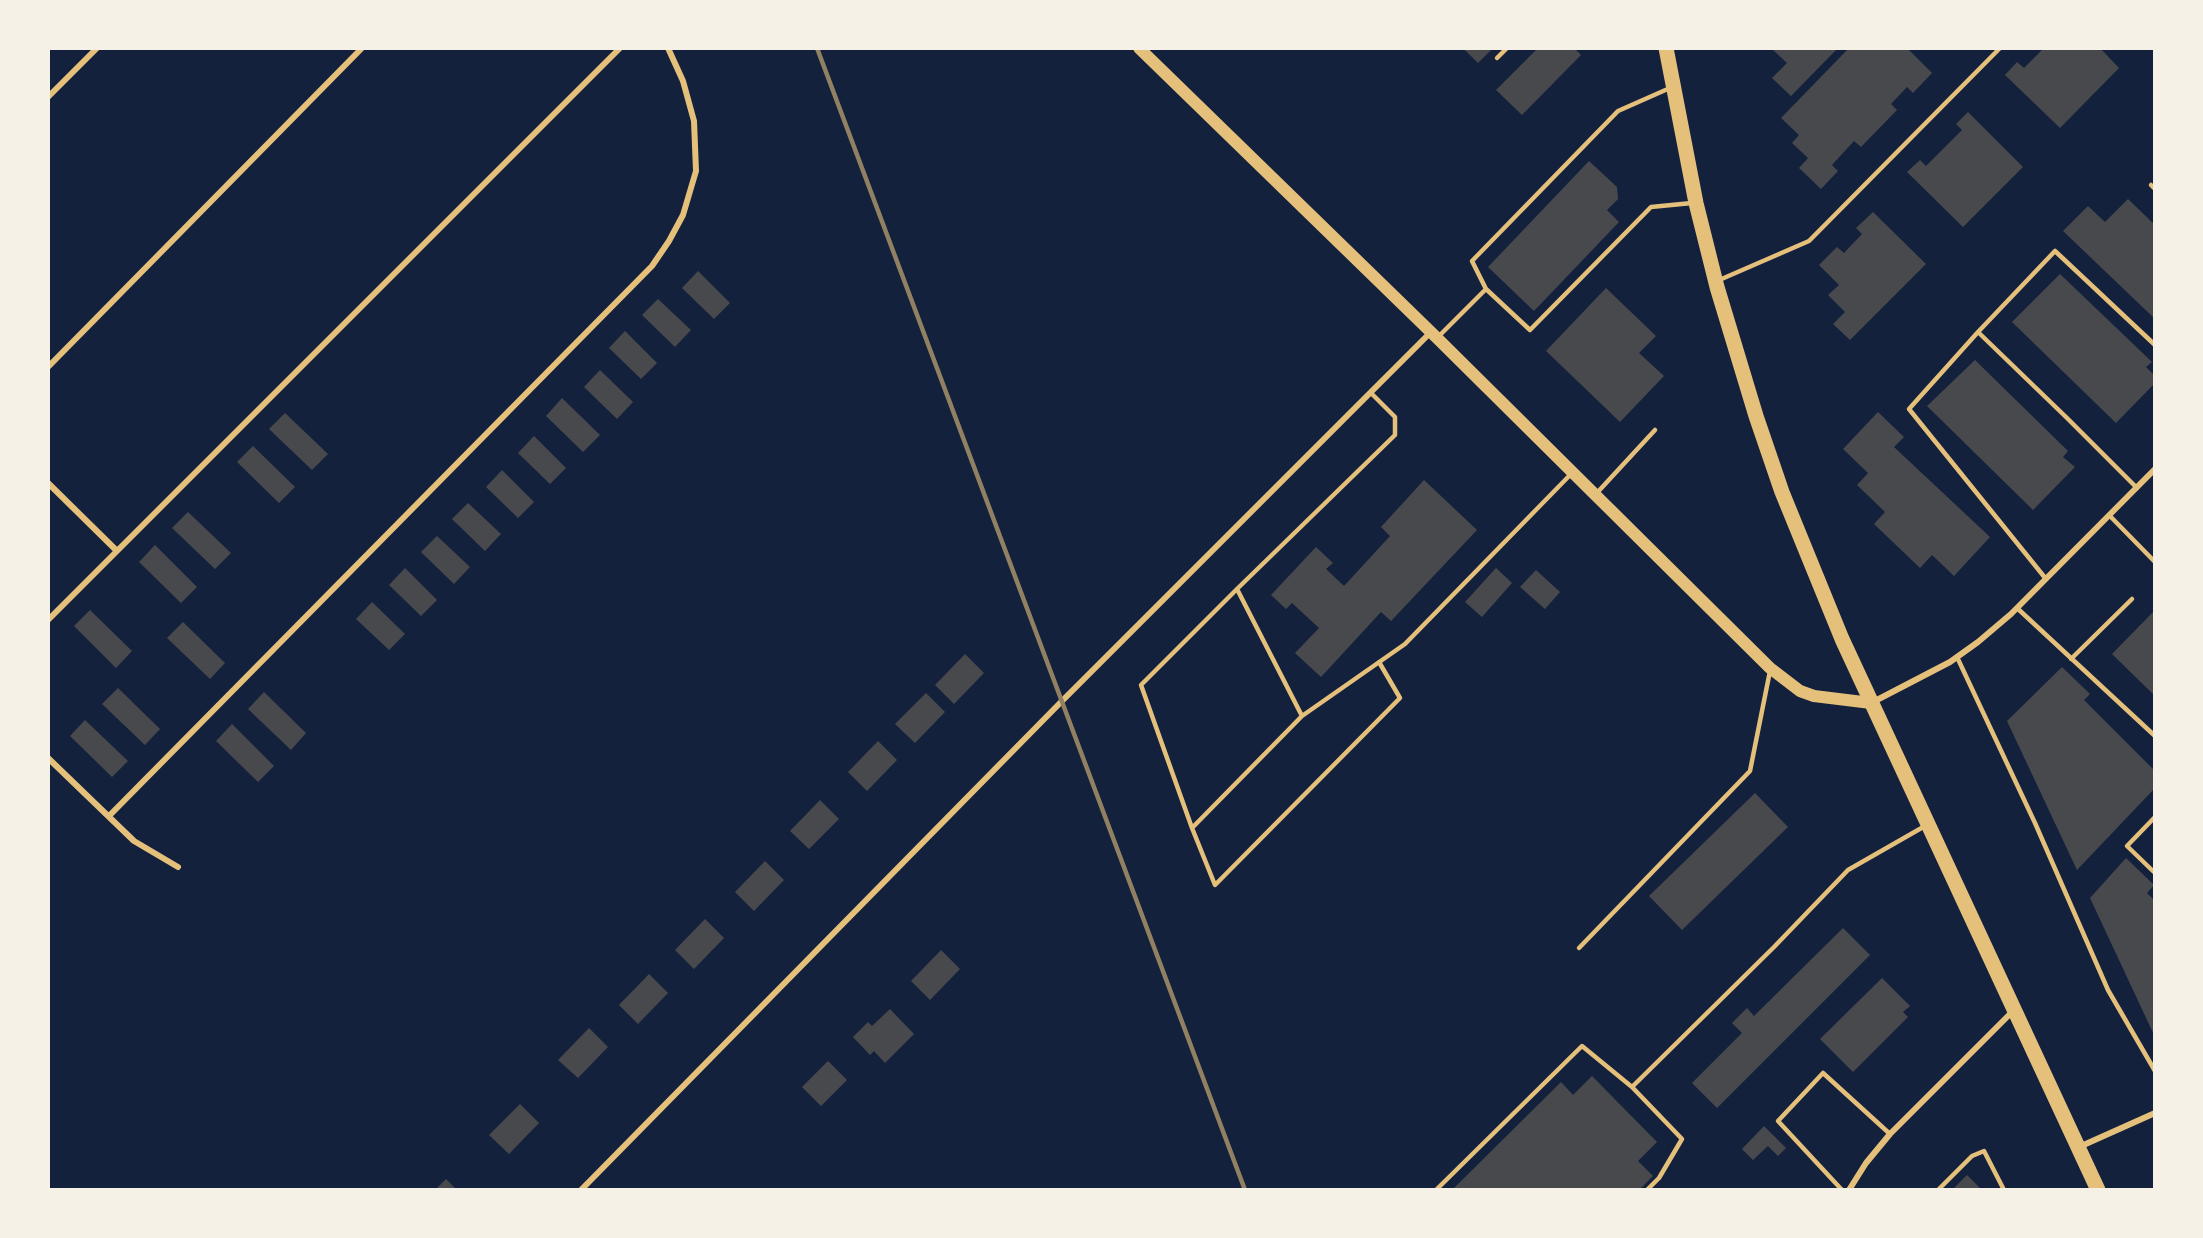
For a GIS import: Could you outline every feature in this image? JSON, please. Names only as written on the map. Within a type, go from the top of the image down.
[{"type":"main road","points":[[1139,48],[1434,335],[1770,668],[1800,691],[1814,696],[1871,703]]},
{"type":"main road","points":[[1666,48],[1696,203],[1716,282],[1756,416],[1782,492],[1813,573],[1871,703],[2098,1190]]},
{"type":"street","points":[[48,97],[97,48]]},
{"type":"street","points":[[48,367],[362,48]]},
{"type":"street","points":[[48,620],[620,48]]},
{"type":"street","points":[[109,816],[652,266],[683,215],[696,171],[694,121],[683,81],[668,48]]},
{"type":"street","points":[[581,1190],[1053,710],[1371,393],[1434,335]]},
{"type":"street","points":[[1871,703],[1924,677],[1957,657],[2017,608],[2155,469]]},
{"type":"street","points":[[48,483],[116,550]]},
{"type":"street","points":[[48,758],[134,841],[178,867]]},
{"type":"street","points":[[1849,1190],[1890,1134],[2014,1011]]},
{"type":"street","points":[[2078,1147],[2155,1113]]},
{"type":"lane","points":[[1497,58],[1507,48]]},
{"type":"lane","points":[[1716,282],[1809,241],[2000,48]]},
{"type":"lane","points":[[1673,87],[1618,111],[1472,261],[1486,289],[1530,330],[1651,207],[1696,203]]},
{"type":"lane","points":[[2046,579],[1909,410],[1978,332],[2055,251],[2155,345]]},
{"type":"lane","points":[[1434,335],[1486,289]]},
{"type":"lane","points":[[1978,332],[2137,488]]},
{"type":"lane","points":[[1371,393],[1395,417],[1395,435],[1141,685],[1215,885],[1400,698],[1379,662]]},
{"type":"lane","points":[[1595,495],[1655,430]]},
{"type":"lane","points":[[1192,828],[1302,716],[1405,644],[1573,472]]},
{"type":"lane","points":[[2109,515],[2155,562]]},
{"type":"lane","points":[[1237,589],[1302,716]]},
{"type":"lane","points":[[2071,659],[2132,599]]},
{"type":"lane","points":[[2017,608],[2155,736]]},
{"type":"lane","points":[[1957,657],[2035,823],[2108,990],[2155,1071]]},
{"type":"lane","points":[[1579,948],[1750,771],[1770,668]]},
{"type":"lane","points":[[2155,817],[2127,846],[2155,873]]},
{"type":"lane","points":[[1632,1087],[1774,947],[1848,870],[1927,825]]},
{"type":"lane","points":[[1436,1190],[1582,1046],[1632,1087],[1682,1139],[1659,1178],[1647,1190]]},
{"type":"lane","points":[[1842,1190],[1778,1121],[1823,1073],[1890,1134]]},
{"type":"lane","points":[[1938,1190],[1972,1156],[1984,1151],[2004,1190]]},
{"type":"building","points":[[1463,48],[1493,48],[1478,63]]},
{"type":"building","points":[[1538,48],[1574,48],[1581,55],[1522,115],[1496,90]]},
{"type":"building","points":[[1771,48],[1838,48],[1791,96],[1772,78],[1787,63]]},
{"type":"building","points":[[1849,48],[1907,48],[1932,73],[1913,93],[1907,87],[1891,104],[1897,110],[1861,147],[1854,141],[1832,165],[1838,171],[1821,189],[1799,168],[1808,158],[1792,143],[1799,135],[1781,118]]},
{"type":"building","points":[[2044,48],[2100,48],[2119,68],[2060,128],[2005,75],[2017,62],[2024,68]]},
{"type":"building","points":[[1968,112],[2023,167],[1963,227],[1907,172],[1920,160],[1926,166],[1962,130],[1956,124]]},
{"type":"building","points":[[1589,161],[1617,187],[1618,199],[1607,210],[1619,222],[1534,311],[1488,267]]},
{"type":"building","points":[[2128,199],[2155,225],[2155,319],[2063,231],[2088,206],[2105,222]]},
{"type":"building","points":[[1873,212],[1926,264],[1850,340],[1833,324],[1845,312],[1828,295],[1839,285],[1819,265],[1837,247],[1844,253],[1862,234],[1856,228]]},
{"type":"building","points":[[698,271],[730,303],[714,319],[682,288]]},
{"type":"building","points":[[2060,274],[2152,362],[2146,367],[2155,376],[2155,383],[2116,423],[2012,322]]},
{"type":"building","points":[[1606,288],[1656,336],[1639,353],[1664,376],[1620,422],[1546,351]]},
{"type":"building","points":[[658,299],[691,330],[675,347],[642,315]]},
{"type":"building","points":[[625,331],[657,363],[641,379],[609,348]]},
{"type":"building","points":[[1975,360],[2068,451],[2063,457],[2075,467],[2033,510],[1927,406]]},
{"type":"building","points":[[600,370],[633,402],[617,419],[584,387]]},
{"type":"building","points":[[562,398],[600,435],[583,452],[546,416]]},
{"type":"building","points":[[1878,412],[1904,437],[1894,447],[1990,537],[1954,576],[1932,555],[1920,568],[1874,524],[1885,512],[1857,485],[1868,473],[1843,449]]},
{"type":"building","points":[[285,413],[328,454],[312,470],[269,429]]},
{"type":"building","points":[[534,436],[566,468],[550,484],[518,453]]},
{"type":"building","points":[[253,446],[295,487],[279,503],[237,462]]},
{"type":"building","points":[[502,470],[534,502],[518,518],[486,487]]},
{"type":"building","points":[[1424,480],[1477,530],[1391,621],[1381,612],[1321,677],[1295,653],[1319,628],[1292,603],[1286,609],[1271,595],[1316,547],[1333,563],[1326,569],[1344,586],[1390,536],[1381,527]]},
{"type":"building","points":[[468,503],[501,534],[485,551],[452,519]]},
{"type":"building","points":[[188,512],[231,553],[215,569],[172,528]]},
{"type":"building","points":[[437,536],[470,567],[454,584],[421,552]]},
{"type":"building","points":[[155,545],[197,587],[181,603],[139,562]]},
{"type":"building","points":[[405,568],[437,600],[421,616],[389,585]]},
{"type":"building","points":[[1496,568],[1512,583],[1482,617],[1465,602]]},
{"type":"building","points":[[1536,570],[1560,592],[1545,609],[1520,587]]},
{"type":"building","points":[[372,602],[405,634],[389,650],[356,619]]},
{"type":"building","points":[[90,610],[132,651],[116,668],[74,626]]},
{"type":"building","points":[[2155,610],[2155,696],[2112,654]]},
{"type":"building","points":[[183,622],[225,663],[210,679],[167,638]]},
{"type":"building","points":[[965,654],[984,673],[954,704],[935,685]]},
{"type":"building","points":[[2062,667],[2090,694],[2084,700],[2155,771],[2155,788],[2077,870],[2007,721]]},
{"type":"building","points":[[118,688],[160,729],[145,745],[102,704]]},
{"type":"building","points":[[264,692],[306,733],[291,750],[248,709]]},
{"type":"building","points":[[926,693],[945,712],[915,743],[895,724]]},
{"type":"building","points":[[85,720],[128,761],[112,777],[70,736]]},
{"type":"building","points":[[232,724],[274,766],[258,782],[216,741]]},
{"type":"building","points":[[878,741],[897,760],[867,791],[848,772]]},
{"type":"building","points":[[1755,793],[1788,827],[1682,930],[1649,896]]},
{"type":"building","points":[[820,800],[839,819],[809,849],[790,831]]},
{"type":"building","points":[[2126,858],[2154,885],[2147,893],[2155,901],[2155,1037],[2090,898]]},
{"type":"building","points":[[765,861],[784,880],[754,911],[735,892]]},
{"type":"building","points":[[705,919],[724,938],[694,969],[675,950]]},
{"type":"building","points":[[1843,928],[1870,955],[1717,1108],[1692,1083],[1742,1033],[1732,1023],[1747,1008],[1754,1016]]},
{"type":"building","points":[[941,950],[960,969],[930,1000],[911,981]]},
{"type":"building","points":[[649,974],[668,993],[638,1024],[619,1005]]},
{"type":"building","points":[[1882,978],[1910,1006],[1903,1012],[1908,1017],[1853,1072],[1820,1039]]},
{"type":"building","points":[[890,1009],[914,1034],[885,1063],[874,1051],[870,1055],[853,1037],[868,1022],[872,1026]]},
{"type":"building","points":[[589,1028],[608,1047],[578,1078],[558,1060]]},
{"type":"building","points":[[828,1061],[847,1080],[821,1106],[802,1087]]},
{"type":"building","points":[[1592,1076],[1657,1142],[1638,1161],[1653,1176],[1639,1190],[1452,1190],[1561,1082],[1573,1095]]},
{"type":"building","points":[[520,1104],[539,1123],[509,1154],[489,1135]]},
{"type":"building","points":[[1764,1126],[1786,1148],[1778,1156],[1768,1146],[1753,1160],[1742,1149]]},
{"type":"building","points":[[1967,1175],[1982,1190],[1952,1190]]},
{"type":"building","points":[[446,1179],[457,1190],[435,1190]]},
{"type":"railway","points":[[817,48],[1245,1190]]}]
